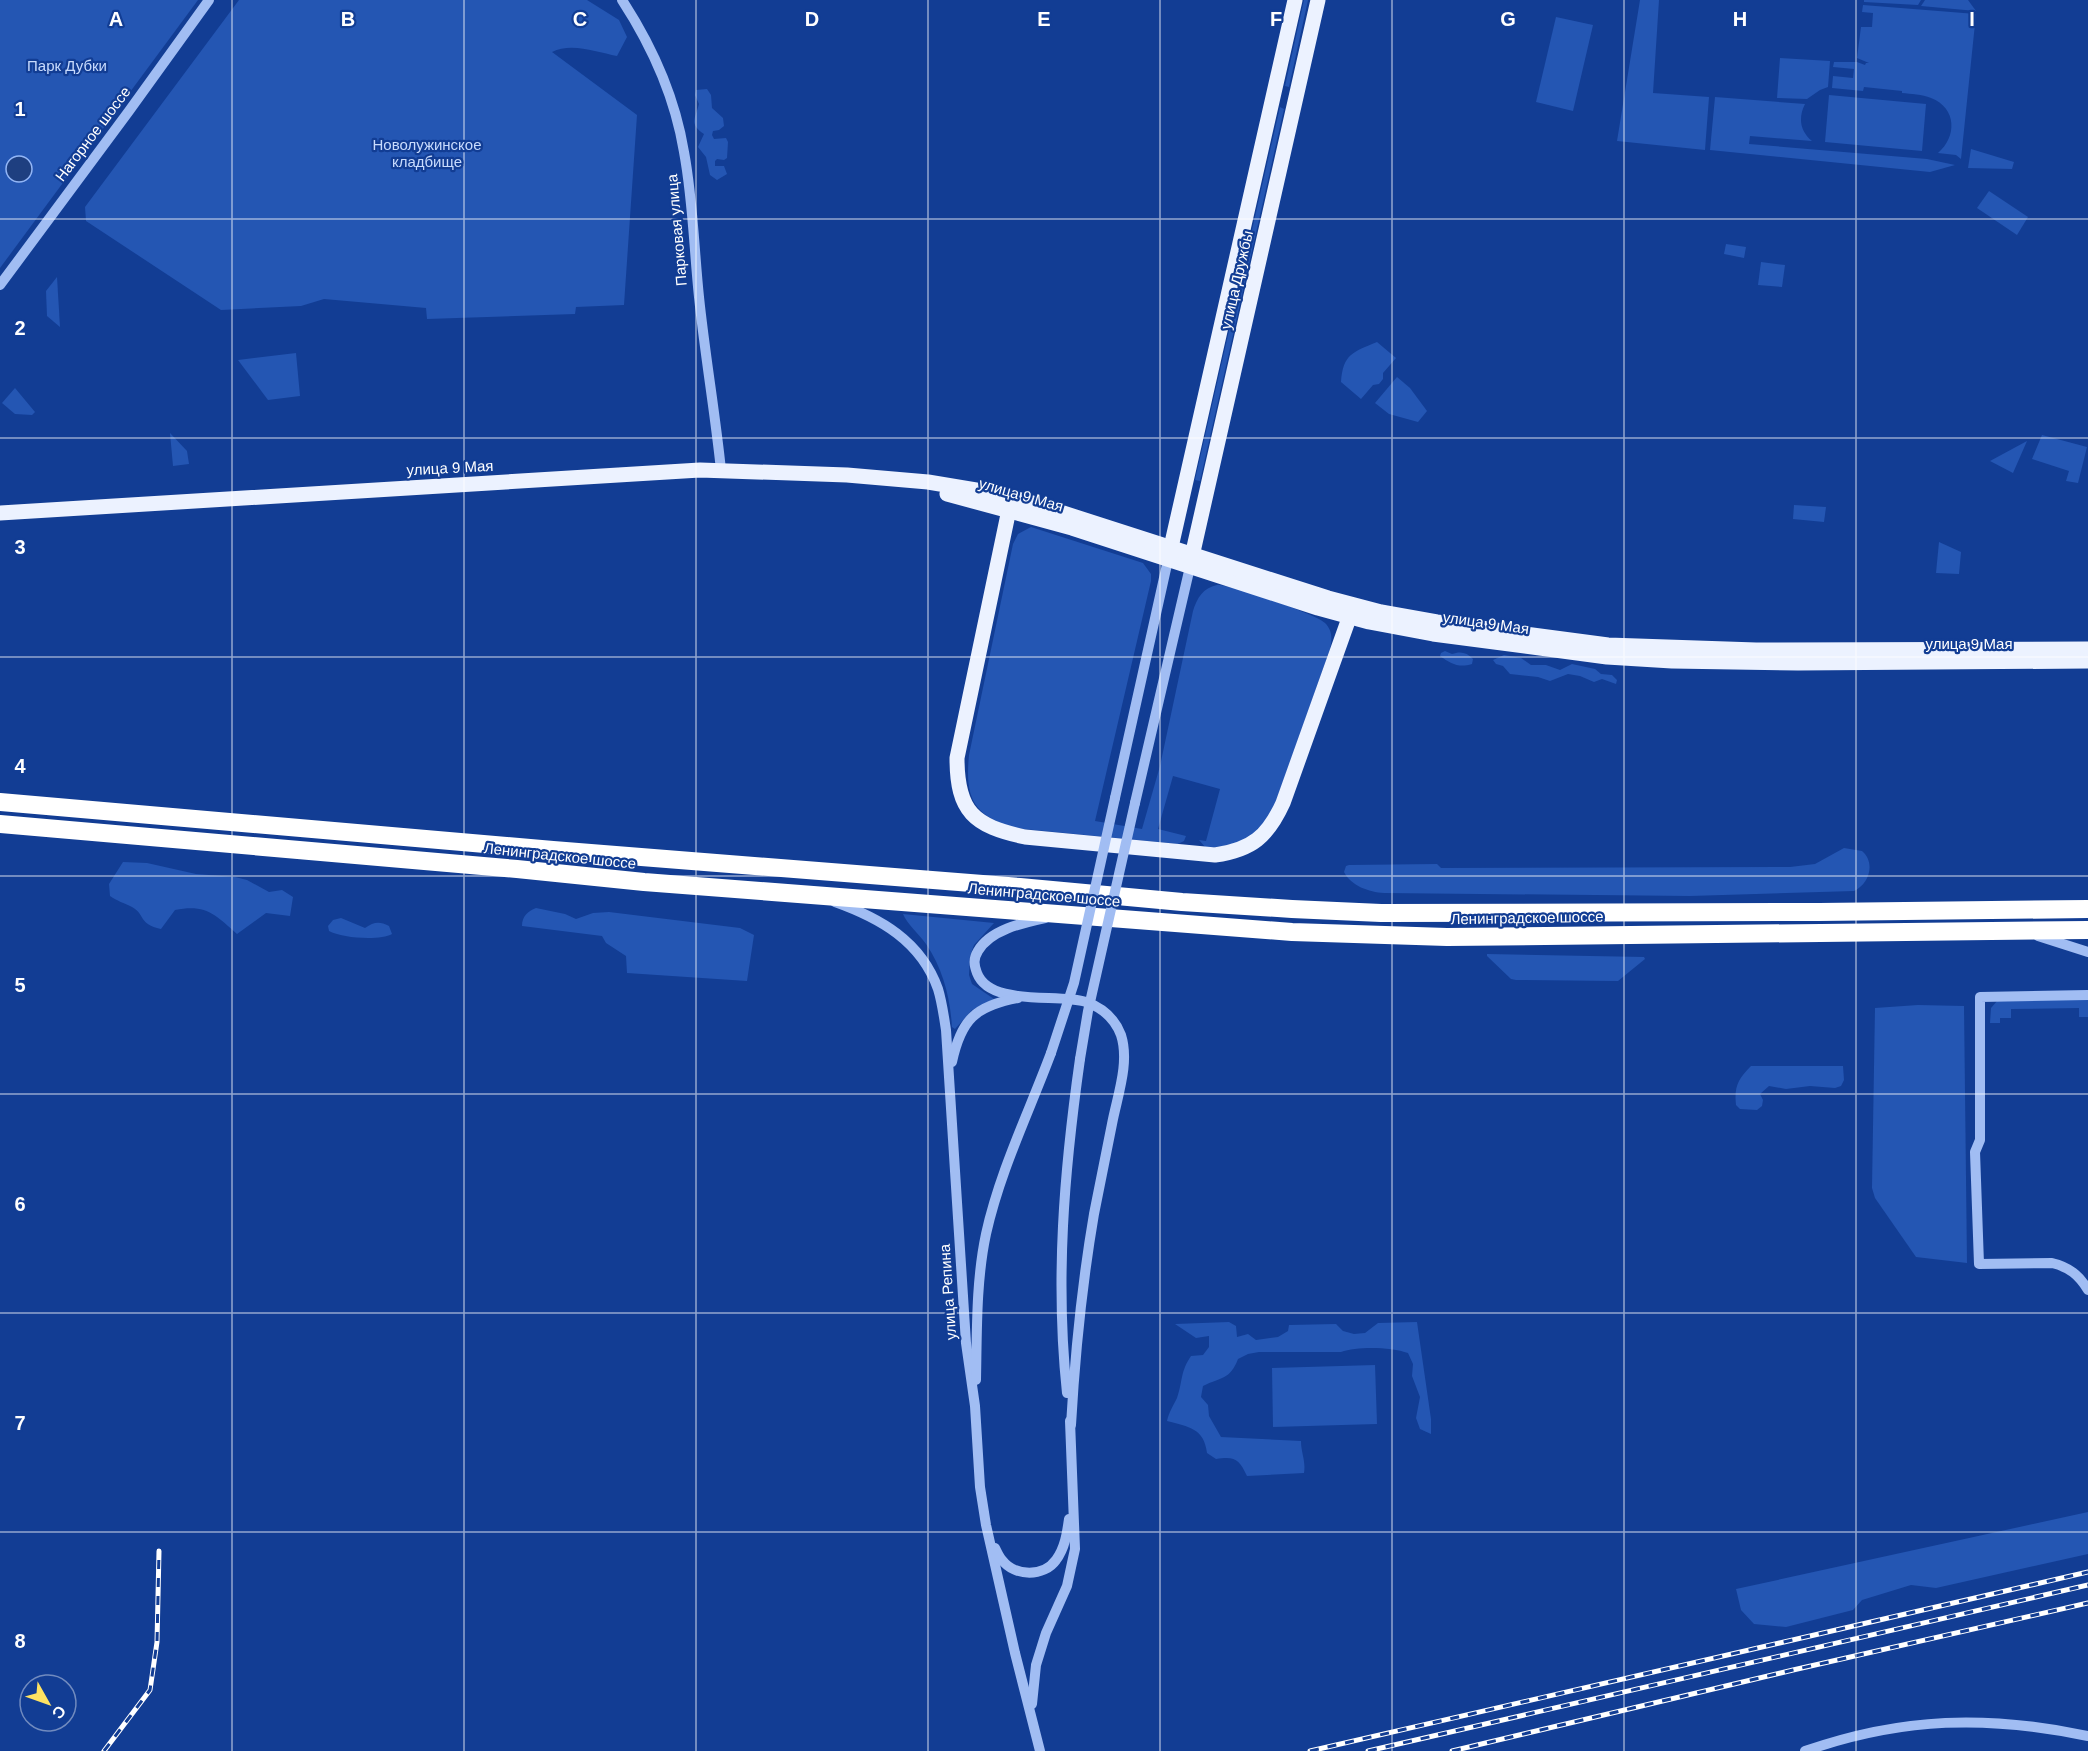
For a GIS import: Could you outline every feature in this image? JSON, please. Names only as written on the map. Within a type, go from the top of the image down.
[{"type":"highway","name":"Ленинградское шоссе","points":[[0,802],[553,850],[1304,910],[1391,913],[2088,909]]},
{"type":"highway","name":"Ленинградское шоссе","points":[[0,824],[644,882],[1292,932],[1447,938],[2088,930]]},
{"type":"main road","name":"улица Дружбы","points":[[1170,554],[1295,0]]},
{"type":"main road","name":"улица Дружбы","points":[[1191,561],[1318,0]]},
{"type":"main road","name":"улица 9 Мая","points":[[0,513],[721,470],[808,472],[946,484],[1413,630],[1607,657],[1672,661],[1798,663],[2088,661]]},
{"type":"main road","points":[[1010,503],[957,758],[957,780],[969,812],[979,821],[999,831],[1025,837],[1215,855],[1233,853],[1247,847],[1261,838],[1283,803],[1352,611]]},
{"type":"main road","name":"улица 9 Мая","points":[[1352,611],[1381,612],[1480,629],[1608,645],[1767,650],[2088,649]]},
{"type":"street","name":"Нагорное шоссе","points":[[0,285],[209,0]]},
{"type":"street","name":"Парковая улица","points":[[622,0],[657,64],[675,111],[684,151],[704,341],[721,470]]},
{"type":"street","points":[[975,1406],[980,1272],[986,1234],[996,1198],[1051,1053],[1074,982],[1170,554]]},
{"type":"street","points":[[1033,1719],[1036,1665],[1046,1633],[1067,1586],[1075,1549],[1071,1425],[1063,1353],[1060,1286],[1063,1199],[1080,1059],[1088,1011],[1191,561]]},
{"type":"street","name":"улица Репина","points":[[812,894],[860,911],[885,924],[905,939],[921,956],[939,991],[946,1030],[966,1343],[975,1406],[980,1486],[1015,1653],[1040,1751]]},
{"type":"street","points":[[1066,914],[1024,923],[1001,932],[987,941],[974,957],[981,981],[998,991],[1024,997],[1072,999],[1086,1002],[1104,1011],[1118,1027],[1122,1038],[1124,1055],[1094,1215],[1076,1342],[1071,1425]]},
{"type":"street","points":[[2020,931],[2088,952]]},
{"type":"street","points":[[2088,995],[1980,997],[1980,1140],[1975,1152],[1979,1264],[2052,1263],[2074,1273],[2088,1290]]},
{"type":"street","points":[[949,1076],[959,1034],[972,1017],[991,1005],[1024,997]]},
{"type":"street","points":[[988,1531],[1002,1560],[1009,1567],[1030,1573],[1048,1568],[1055,1562],[1065,1540],[1073,1487]]},
{"type":"street","points":[[1805,1751],[1904,1725],[1947,1722],[2033,1727],[2088,1736]]},
{"type":"green space","name":"Парк Дубки","points":[[0,0],[198,0],[0,268]]},
{"type":"green space","name":"Новолужинское кладбище","points":[[239,0],[587,0],[619,20],[627,37],[617,56],[576,48],[559,49],[552,52],[637,115],[624,305],[576,307],[575,314],[427,319],[426,308],[324,299],[301,306],[221,310],[86,221],[85,207]]},
{"type":"green space","points":[[1304,0],[1308,0],[1289,87],[1285,86]]},
{"type":"green space","points":[[1640,0],[1659,0],[1653,93],[1709,97],[1705,150],[1617,141]]},
{"type":"green space","points":[[1864,0],[1921,0],[1918,5],[1864,2]]},
{"type":"green space","points":[[1925,0],[1968,0],[1976,11],[1921,6]]},
{"type":"green space","points":[[1863,5],[1976,14],[1961,159],[1956,155],[1938,153],[1949,139],[1951,131],[1950,116],[1940,103],[1928,97],[1902,93],[1902,91],[1864,87],[1863,91],[1832,88],[1833,76],[1853,78],[1854,69],[1833,67],[1834,62],[1857,62],[1865,65],[1869,63],[1857,58],[1861,27],[1872,27],[1873,13],[1862,12]]},
{"type":"green space","points":[[1556,17],[1593,25],[1573,111],[1536,102]]},
{"type":"green space","points":[[1780,58],[1830,61],[1828,87],[1807,99],[1777,98]]},
{"type":"green space","points":[[707,89],[711,95],[712,108],[723,118],[724,126],[713,131],[712,135],[714,139],[726,138],[728,142],[727,158],[715,161],[715,166],[724,166],[727,174],[717,180],[710,175],[706,157],[698,147],[704,134],[696,127],[694,121],[699,104],[695,95],[696,90]]},
{"type":"green space","points":[[1829,95],[1926,104],[1922,151],[1825,142]]},
{"type":"green space","points":[[1715,97],[1805,104],[1801,114],[1801,124],[1812,141],[1750,136],[1749,144],[1927,159],[1955,165],[1930,172],[1710,150]]},
{"type":"green space","points":[[1280,107],[1284,109],[1200,481],[1195,480]]},
{"type":"green space","points":[[1971,149],[2014,162],[2012,169],[1968,168]]},
{"type":"green space","points":[[1989,191],[2028,217],[2017,235],[1977,208]]},
{"type":"green space","points":[[1726,244],[1746,247],[1744,258],[1724,254]]},
{"type":"green space","points":[[1761,262],[1785,265],[1782,287],[1758,285]]},
{"type":"green space","points":[[57,277],[60,327],[47,316],[46,291]]},
{"type":"green space","points":[[1377,342],[1396,358],[1383,373],[1383,379],[1379,384],[1373,385],[1361,399],[1341,382],[1344,365],[1351,355]]},
{"type":"green space","points":[[296,353],[300,396],[268,400],[238,360]]},
{"type":"green space","points":[[1397,377],[1410,388],[1427,411],[1418,422],[1389,414],[1375,403]]},
{"type":"green space","points":[[15,388],[35,412],[32,415],[15,414],[2,403]]},
{"type":"green space","points":[[170,433],[187,451],[189,464],[173,466]]},
{"type":"green space","points":[[2042,435],[2087,447],[2078,483],[2066,481],[2069,471],[2032,459]]},
{"type":"green space","points":[[2027,441],[2013,473],[1990,461]]},
{"type":"green space","points":[[1794,505],[1826,507],[1824,522],[1793,519]]},
{"type":"green space","points":[[1031,527],[1143,563],[1151,574],[1095,821],[1142,829],[1160,766],[1193,611],[1204,591],[1217,585],[1237,589],[1307,613],[1328,626],[1331,636],[1330,649],[1278,796],[1266,820],[1251,835],[1232,844],[1206,848],[1199,840],[1206,841],[1220,789],[1173,776],[1158,829],[1186,836],[1184,841],[1178,844],[1013,828],[988,817],[974,802],[968,782],[969,755],[1013,544],[1018,534]]},
{"type":"green space","points":[[1939,542],[1961,552],[1959,574],[1936,573]]},
{"type":"green space","points":[[1445,651],[1452,654],[1461,652],[1466,654],[1473,659],[1472,664],[1463,666],[1452,663],[1440,656]]},
{"type":"green space","points":[[1504,655],[1521,658],[1531,665],[1546,665],[1560,670],[1572,664],[1595,669],[1601,674],[1612,675],[1617,680],[1616,684],[1602,679],[1594,682],[1568,674],[1550,681],[1538,677],[1510,674],[1493,660]]},
{"type":"green space","points":[[1844,848],[1862,851],[1869,861],[1867,878],[1854,891],[1690,896],[1384,893],[1361,887],[1351,881],[1344,872],[1346,866],[1349,865],[1437,864],[1441,868],[1790,867],[1815,864]]},
{"type":"green space","points":[[123,862],[147,863],[196,874],[235,877],[247,880],[269,892],[282,890],[293,897],[290,916],[266,913],[237,934],[210,913],[203,910],[186,909],[175,910],[161,929],[154,927],[145,922],[132,907],[110,896],[109,884]]},
{"type":"green space","points":[[536,908],[565,914],[576,919],[593,913],[609,912],[740,928],[754,935],[747,981],[627,973],[626,956],[606,943],[602,936],[522,926],[526,914]]},
{"type":"green space","points":[[903,914],[994,923],[974,945],[970,956],[969,975],[972,984],[994,999],[972,1010],[955,1029],[952,1027],[947,994],[937,963]]},
{"type":"green space","points":[[341,918],[365,928],[374,923],[382,923],[389,926],[392,934],[360,938],[329,931],[328,926],[333,920]]},
{"type":"green space","points":[[1487,954],[1644,957],[1645,959],[1618,981],[1516,980],[1511,979]]},
{"type":"green space","points":[[2088,999],[2088,1017],[2079,1017],[2079,1008],[2011,1009],[2011,1018],[2000,1018],[2000,1023],[1990,1023],[1991,1008],[1997,1001]]},
{"type":"green space","points":[[1918,1005],[1964,1006],[1967,1263],[1916,1257],[1875,1198],[1872,1188],[1875,1008]]},
{"type":"green space","points":[[1751,1066],[1843,1066],[1844,1080],[1841,1086],[1835,1088],[1810,1086],[1786,1089],[1769,1086],[1760,1094],[1763,1100],[1762,1106],[1757,1110],[1740,1109],[1736,1105],[1736,1088]]},
{"type":"green space","points":[[1229,1322],[1236,1326],[1237,1337],[1248,1334],[1256,1340],[1278,1337],[1288,1331],[1289,1325],[1336,1324],[1343,1331],[1354,1334],[1365,1333],[1378,1323],[1417,1322],[1431,1419],[1431,1434],[1420,1429],[1416,1418],[1420,1397],[1412,1376],[1413,1364],[1408,1353],[1374,1348],[1341,1352],[1259,1352],[1238,1359],[1232,1371],[1203,1386],[1201,1397],[1208,1405],[1209,1416],[1221,1437],[1301,1441],[1304,1473],[1247,1476],[1236,1460],[1216,1459],[1207,1453],[1203,1438],[1199,1433],[1189,1427],[1167,1421],[1177,1398],[1187,1362],[1191,1356],[1203,1355],[1209,1347],[1209,1336],[1196,1338],[1175,1324]]},
{"type":"green space","points":[[1375,1365],[1377,1424],[1273,1427],[1272,1368]]},
{"type":"green space","points":[[2088,1512],[2088,1554],[1936,1588],[1911,1585],[1862,1600],[1853,1610],[1786,1627],[1754,1624],[1741,1610],[1736,1589]]},
{"type":"shaded area","points":[[19,156],[28,160],[32,169],[28,178],[19,182],[10,178],[6,169],[10,160]]},
{"type":"railway","points":[[104,1751],[150,1690],[157,1642],[159,1551]]},
{"type":"railway","points":[[1310,1751],[2088,1572]]},
{"type":"railway","points":[[1368,1751],[2088,1585]]},
{"type":"railway","points":[[1452,1751],[2088,1603]]}]
